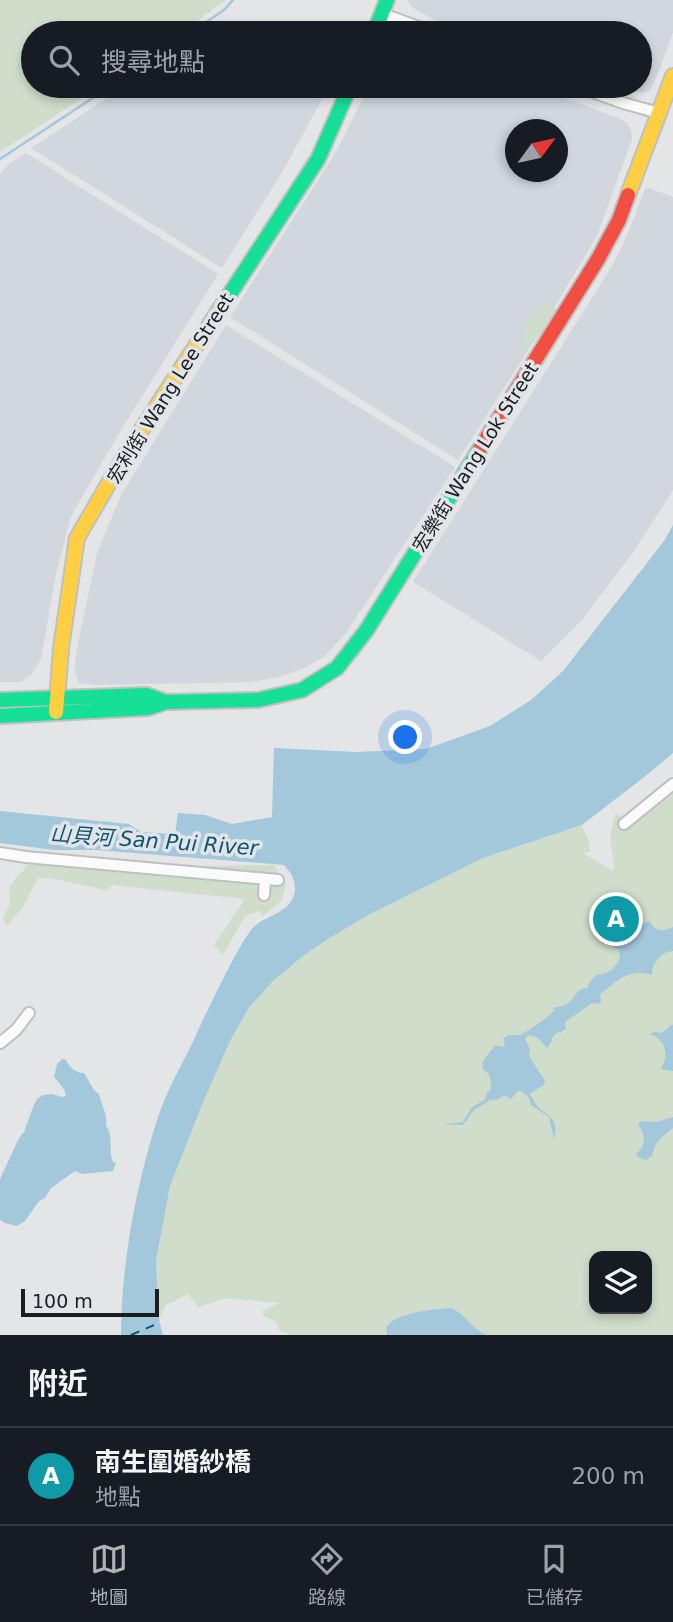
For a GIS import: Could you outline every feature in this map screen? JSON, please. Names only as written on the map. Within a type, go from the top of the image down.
[{"type":"street","points":[[385,7],[412,21]]},
{"type":"street","name":"宏樂街 Wang Lok Street","points":[[0,700],[148,708],[166,702],[258,699],[302,690],[337,668],[382,607],[598,259],[620,220],[673,76]]},
{"type":"street","name":"宏利街 Wang Lee Street","points":[[56,705],[61,648],[77,538],[127,452],[318,159],[346,98]]},
{"type":"street","points":[[609,98],[659,113]]},
{"type":"street","name":"宏樂街 Wang Lok Street","points":[[0,716],[56,705]]},
{"type":"street","points":[[624,824],[673,784]]},
{"type":"street","points":[[0,853],[278,880]]},
{"type":"street","points":[[264,895],[265,878]]},
{"type":"street","points":[[0,1042],[16,1030],[29,1013]]},
{"type":"shaded area","points":[[407,0],[673,0],[673,32],[652,87],[652,21],[437,21],[413,8]]},
{"type":"shaded area","points":[[108,98],[323,98],[284,169],[222,268],[31,148]]},
{"type":"shaded area","points":[[363,98],[565,98],[618,118],[627,123],[632,139],[597,236],[458,460],[230,317],[335,154]]},
{"type":"shaded area","points":[[26,153],[218,274],[71,516],[56,574],[41,659],[31,675],[20,682],[0,682],[0,174]]},
{"type":"shaded area","points":[[646,187],[673,197],[673,490],[634,551],[582,620],[541,661],[413,582],[612,266]]},
{"type":"shaded area","points":[[226,325],[455,467],[346,633],[325,656],[305,668],[279,677],[251,682],[79,683],[75,672],[76,654],[97,553],[121,495]]},
{"type":"green space","points":[[0,0],[226,0],[197,21],[21,21],[21,98],[82,98],[0,152]]},
{"type":"green space","points":[[547,304],[558,310],[547,330],[519,352],[531,319]]},
{"type":"green space","points":[[673,780],[673,1335],[290,1335],[279,1330],[276,1321],[264,1316],[262,1311],[280,1303],[226,1298],[198,1307],[188,1294],[166,1305],[159,1320],[156,1261],[170,1186],[229,1043],[248,1009],[273,981],[303,956],[370,914],[483,858],[582,825],[590,852],[583,853],[613,871],[610,835],[616,813],[626,822]]},
{"type":"green space","points":[[36,852],[70,856],[111,872],[113,860],[200,866],[274,865],[286,883],[282,900],[263,916],[259,911],[245,916],[223,955],[214,945],[245,899],[113,885],[106,890],[38,878],[23,907],[7,926],[3,918],[10,904],[9,886]]},
{"type":"water","name":"山貝河 San Pui River","points":[[673,525],[673,753],[582,825],[483,858],[370,914],[303,956],[273,981],[248,1009],[229,1043],[170,1186],[156,1261],[159,1320],[163,1335],[121,1335],[131,1226],[149,1145],[160,1111],[241,945],[254,927],[288,905],[294,894],[294,882],[284,865],[96,850],[54,850],[0,843],[0,811],[129,824],[141,832],[175,834],[178,813],[205,815],[232,824],[272,817],[274,748],[356,752],[426,749],[490,726],[531,700],[563,671],[664,541]]},
{"type":"water","points":[[624,914],[640,925],[649,921],[660,930],[673,927],[673,951],[658,959],[652,975],[630,974],[612,984],[600,994],[599,1004],[592,1003],[565,1022],[566,1030],[558,1032],[547,1048],[534,1036],[528,1035],[525,1039],[530,1049],[529,1056],[545,1081],[544,1085],[529,1094],[536,1104],[552,1119],[555,1124],[554,1139],[549,1117],[531,1105],[528,1096],[518,1091],[511,1099],[504,1095],[499,1099],[489,1100],[474,1110],[462,1125],[445,1124],[463,1122],[471,1108],[485,1099],[487,1092],[491,1090],[492,1084],[482,1064],[495,1045],[503,1047],[503,1039],[508,1035],[521,1035],[545,1019],[555,1010],[552,1008],[568,1003],[580,990],[588,988],[596,975],[614,968],[620,955],[619,950],[609,944],[610,936],[620,936],[616,935],[617,929],[614,925],[618,922],[616,915]]},
{"type":"water","points":[[672,1024],[673,1071],[661,1069],[665,1059],[664,1048],[659,1039],[649,1034],[662,1033]]},
{"type":"water","points":[[62,1059],[76,1071],[84,1073],[99,1094],[110,1134],[113,1162],[116,1163],[113,1171],[82,1174],[75,1171],[51,1188],[25,1221],[17,1226],[5,1223],[0,1220],[0,1179],[37,1099],[52,1094],[66,1096],[54,1077],[57,1064]]},
{"type":"water","points":[[673,1117],[673,1128],[659,1140],[652,1156],[646,1160],[638,1157],[636,1154],[644,1140],[638,1125],[641,1121],[657,1122]]},
{"type":"water","points":[[452,1308],[486,1335],[387,1335],[388,1325],[401,1317]]},
{"type":"waterway","points":[[208,21],[233,0]]},
{"type":"waterway","points":[[0,159],[93,98]]},
{"type":"ferry route","points":[[131,1335],[159,1323]]},
{"type":"traffic: fast","points":[[379,21],[387,0]]},
{"type":"traffic: fast","points":[[220,309],[318,159],[345,98]]},
{"type":"traffic: fast","points":[[0,716],[148,708],[166,702],[258,700],[302,690],[337,668],[366,631],[481,447]]},
{"type":"traffic: fast","points":[[0,700],[147,695],[166,702]]},
{"type":"traffic: slow","points":[[628,195],[673,76]]},
{"type":"traffic: slow","points":[[56,712],[61,648],[77,538],[127,452],[220,309]]},
{"type":"traffic: jam","points":[[481,447],[598,259],[619,220],[628,195]]},
{"type":"place","name":"南生圍婚紗橋","points":[[616,919]]}]
